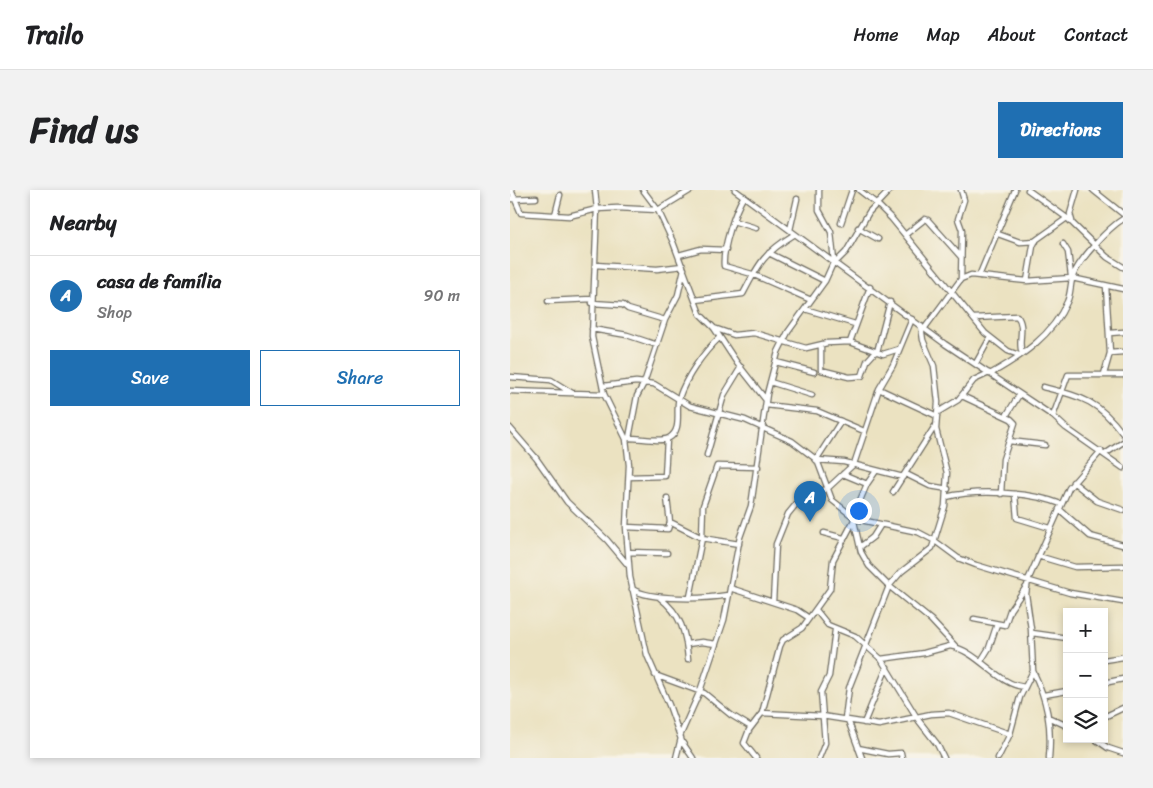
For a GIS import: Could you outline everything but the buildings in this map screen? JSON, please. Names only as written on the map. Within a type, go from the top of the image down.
[{"type":"street","points":[[511,190],[512,198],[521,213],[569,216],[597,209],[658,210],[691,190]]},
{"type":"street","points":[[595,190],[597,209],[592,329],[604,394],[627,438]]},
{"type":"street","points":[[643,190],[658,210],[679,255],[700,314],[714,328],[719,338],[766,402],[817,411],[864,431]]},
{"type":"street","points":[[735,190],[923,327],[1019,395],[1053,416],[1066,428],[1103,452],[1123,468]]},
{"type":"street","points":[[819,190],[819,210],[831,232],[835,262]]},
{"type":"street","points":[[841,223],[852,190]]},
{"type":"street","points":[[858,190],[877,204],[990,338],[1008,351],[1020,354]]},
{"type":"street","points":[[676,758],[680,737],[700,690],[716,644],[739,544],[751,506],[766,402],[782,342],[825,281],[835,262],[846,252],[858,228],[890,190]]},
{"type":"street","points":[[961,190],[964,200],[958,219],[962,230],[961,279]]},
{"type":"street","points":[[979,276],[998,234],[1006,206],[1015,190]]},
{"type":"street","points":[[1028,190],[1067,218],[1107,257],[1123,267]]},
{"type":"street","points":[[1093,190],[1123,214]]},
{"type":"street","points":[[1074,224],[1070,214],[1078,191]]},
{"type":"street","points":[[555,215],[560,195]]},
{"type":"street","points":[[744,196],[733,221],[724,266],[752,274],[811,300]]},
{"type":"street","points":[[512,198],[536,198]]},
{"type":"street","points":[[790,230],[797,199]]},
{"type":"street","points":[[1026,281],[1032,246],[1067,218]]},
{"type":"street","points":[[1072,278],[1102,235],[1123,219]]},
{"type":"street","points":[[905,236],[925,220],[928,220],[961,257]]},
{"type":"street","points":[[733,221],[756,228]]},
{"type":"street","points":[[858,228],[878,239]]},
{"type":"street","points":[[695,300],[741,295],[752,274],[769,253],[795,234]]},
{"type":"street","points":[[998,234],[1023,242],[1036,241]]},
{"type":"street","points":[[937,414],[962,396],[970,382],[990,373],[1038,342],[1054,324],[1068,302],[1072,278],[1068,252],[1063,244]]},
{"type":"street","points":[[679,255],[701,249],[726,250]]},
{"type":"street","points":[[769,253],[825,281]]},
{"type":"street","points":[[595,265],[657,269],[684,268]]},
{"type":"street","points":[[684,268],[678,296],[665,320],[644,382],[637,396],[627,438],[629,477],[626,526],[628,565],[641,636],[654,674],[669,705],[680,737],[692,758]]},
{"type":"street","points":[[862,758],[847,719],[849,688],[889,586],[901,572],[927,552],[935,541],[948,489],[947,472],[937,438],[934,366],[923,340],[923,327],[961,279],[971,275],[1026,281],[1072,278],[1123,290]]},
{"type":"street","points":[[1104,374],[1110,353],[1106,286]]},
{"type":"street","points":[[850,342],[870,287]]},
{"type":"street","points":[[548,301],[592,301],[622,305],[628,309],[665,320]]},
{"type":"street","points":[[821,345],[821,370],[849,377],[862,376],[867,361],[877,352],[890,302]]},
{"type":"street","points":[[805,309],[855,324]]},
{"type":"street","points":[[974,318],[1017,316],[1020,322],[1020,354]]},
{"type":"street","points":[[773,602],[778,536],[788,514],[797,503],[828,488],[854,464],[879,389],[912,319]]},
{"type":"street","points":[[714,328],[734,335],[754,333],[806,348],[850,342],[877,352],[889,353],[899,349]]},
{"type":"street","points":[[592,329],[628,335],[657,346]]},
{"type":"street","points":[[1110,333],[1123,332]]},
{"type":"street","points":[[629,477],[666,476],[667,439],[676,429],[678,400],[699,361],[719,338]]},
{"type":"street","points":[[976,363],[990,338]]},
{"type":"street","points":[[1110,353],[1123,352]]},
{"type":"street","points":[[776,362],[814,372]]},
{"type":"street","points":[[707,455],[724,395],[741,368]]},
{"type":"street","points":[[1053,416],[1068,375],[1123,375]]},
{"type":"street","points":[[510,377],[551,380],[572,393]]},
{"type":"street","points":[[602,386],[644,382],[658,386],[678,400],[700,409],[745,420],[792,442],[816,460],[832,500],[853,519],[880,526],[911,530],[935,541],[966,562],[1084,596],[1123,602]]},
{"type":"street","points":[[770,382],[812,395]]},
{"type":"street","points":[[1043,387],[1083,398],[1103,410],[1123,434]]},
{"type":"street","points":[[879,389],[937,414]]},
{"type":"street","points":[[510,391],[604,394]]},
{"type":"street","points":[[1006,416],[1019,395]]},
{"type":"street","points":[[962,396],[1006,416],[1015,423],[1003,459],[1001,494]]},
{"type":"street","points":[[816,460],[841,421]]},
{"type":"street","points":[[893,492],[936,425]]},
{"type":"street","points":[[510,428],[536,458],[567,502],[607,540],[628,565]]},
{"type":"street","points":[[627,438],[667,439]]},
{"type":"street","points":[[1009,441],[1044,445]]},
{"type":"street","points":[[974,619],[1006,624],[1010,610],[1026,587],[1050,528],[1073,482],[1103,452],[1123,442]]},
{"type":"street","points":[[816,460],[854,464],[876,471],[904,476],[930,486],[948,489]]},
{"type":"street","points":[[690,597],[702,538],[703,506],[717,466],[758,467]]},
{"type":"street","points":[[756,758],[744,743],[751,726],[762,713],[780,646],[783,640],[802,628],[830,589],[833,560],[853,519],[867,484],[876,471]]},
{"type":"street","points":[[843,474],[867,484]]},
{"type":"street","points":[[1073,482],[1097,501],[1123,510]]},
{"type":"street","points":[[946,497],[970,492],[1045,498],[1060,507],[1090,536],[1123,545]]},
{"type":"street","points":[[1015,495],[1017,518],[1050,528]]},
{"type":"street","points":[[626,526],[667,529],[670,522],[667,498]]},
{"type":"street","points":[[853,519],[860,547],[869,566],[889,586],[931,620],[956,647],[981,661],[1016,686],[1020,697]]},
{"type":"street","points":[[670,522],[702,538],[739,544]]},
{"type":"street","points":[[860,547],[869,541],[880,526]]},
{"type":"street","points":[[824,533],[843,538]]},
{"type":"street","points":[[628,552],[667,553]]},
{"type":"street","points":[[1038,556],[1075,567],[1123,566]]},
{"type":"street","points":[[1026,587],[1032,633],[1033,671],[1044,695],[1050,718],[1049,758]]},
{"type":"street","points":[[730,588],[797,610],[809,618]]},
{"type":"street","points":[[632,590],[640,594],[660,598],[712,598],[728,595]]},
{"type":"street","points":[[634,600],[640,594]]},
{"type":"street","points":[[668,604],[672,597]]},
{"type":"street","points":[[660,598],[668,604],[682,622],[688,659]]},
{"type":"street","points":[[816,610],[824,622],[835,630],[848,632],[881,659],[917,718],[937,744],[944,758]]},
{"type":"street","points":[[981,661],[989,648],[997,624]]},
{"type":"street","points":[[819,758],[825,743],[821,692],[829,676],[835,630]]},
{"type":"street","points":[[1032,633],[1063,637]]},
{"type":"street","points":[[687,644],[702,642],[716,644]]},
{"type":"street","points":[[881,659],[924,653],[950,646],[956,647]]},
{"type":"street","points":[[1108,659],[1123,657]]},
{"type":"street","points":[[864,722],[887,667]]},
{"type":"street","points":[[998,758],[1010,734],[1020,697],[1033,671]]},
{"type":"street","points":[[654,674],[669,682],[700,690],[731,715],[751,726]]},
{"type":"street","points":[[1108,682],[1123,679]]},
{"type":"street","points":[[1016,686],[1025,686]]},
{"type":"street","points":[[1044,695],[1063,692]]},
{"type":"street","points":[[1108,716],[1123,708]]},
{"type":"street","points":[[762,713],[822,716],[879,724],[939,713],[957,715],[1010,734]]},
{"type":"street","points":[[1050,718],[1063,724]]},
{"type":"street","points":[[1101,743],[1108,748],[1123,753]]},
{"type":"street","points":[[858,748],[887,756],[900,753],[902,758]]},
{"type":"place","name":"casa de família","points":[[810,522]]}]
